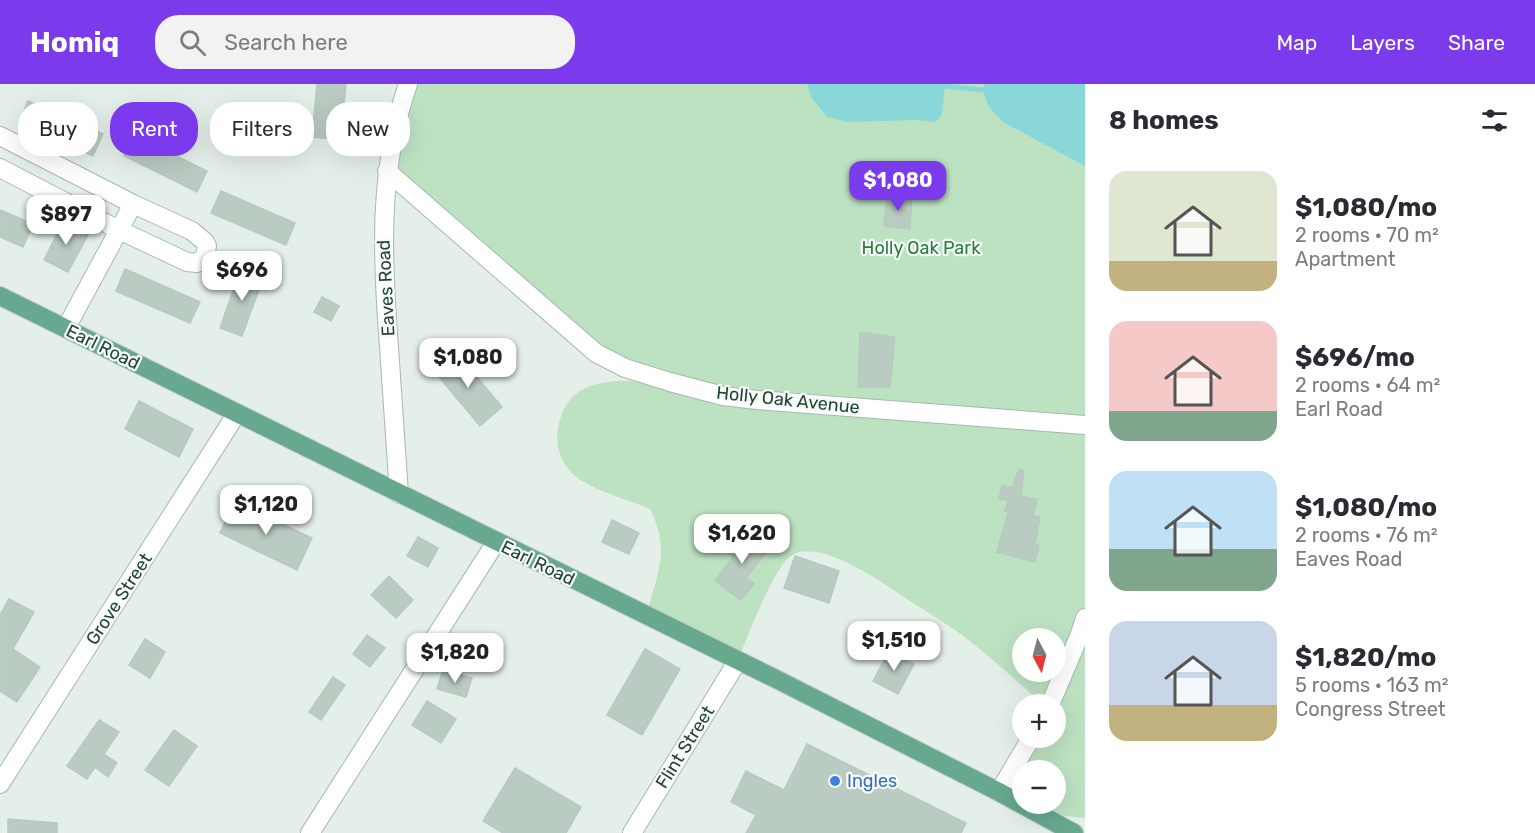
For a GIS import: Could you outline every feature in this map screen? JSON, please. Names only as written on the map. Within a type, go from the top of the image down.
[{"type":"main road","name":"Earl Road","points":[[0,296],[999,792],[1074,833]]},
{"type":"street","name":"Eaves Road","points":[[399,494],[384,286],[383,229],[387,171],[398,114],[408,84]]},
{"type":"street","points":[[0,136],[133,204],[192,231],[202,238],[207,246],[205,257],[197,263],[187,262],[119,230],[0,168]]},
{"type":"street","name":"Holly Oak Avenue","points":[[387,171],[596,353],[625,368],[723,396],[1085,425]]},
{"type":"street","points":[[66,328],[133,204]]},
{"type":"street","name":"Grove Street","points":[[0,784],[237,413]]},
{"type":"street","points":[[310,833],[496,542]]},
{"type":"street","points":[[1055,694],[1085,618]]},
{"type":"street","name":"Flint Street","points":[[632,833],[737,662]]},
{"type":"street","points":[[999,792],[1025,748]]},
{"type":"green space","name":"Holly Oak Park","points":[[408,84],[1085,84],[1085,818],[1047,814],[1066,814],[1066,760],[1018,760],[1025,748],[1066,748],[1066,694],[1031,694],[1018,682],[1066,682],[1066,628],[1012,628],[1012,677],[955,630],[856,567],[838,558],[804,551],[791,556],[776,574],[737,662],[646,616],[658,575],[661,550],[660,537],[650,509],[582,481],[569,470],[558,448],[557,435],[563,410],[572,397],[585,388],[615,381],[667,382],[625,368],[387,171],[391,156],[410,156],[410,102],[404,102]]},
{"type":"green space","name":"Holly Oak Park","points":[[1012,770],[1012,799],[999,792]]},
{"type":"water","points":[[807,84],[945,84],[942,114],[934,122],[918,120],[847,122],[827,117],[811,97]]},
{"type":"water","points":[[985,84],[1085,84],[1085,166],[1003,122],[988,106],[983,90]]},
{"type":"building","points":[[317,84],[346,84],[344,102],[326,102],[326,138],[314,137]]},
{"type":"building","points":[[98,132],[103,134],[98,145]]},
{"type":"building","points":[[124,156],[177,156],[207,171],[197,192]]},
{"type":"building","points":[[221,191],[295,223],[286,245],[211,213]]},
{"type":"building","points":[[887,196],[912,197],[910,229],[884,226]]},
{"type":"building","points":[[0,210],[33,224],[23,247],[0,237]]},
{"type":"building","points":[[64,220],[89,233],[68,272],[44,260]]},
{"type":"building","points":[[241,268],[264,276],[242,336],[220,328]]},
{"type":"building","points":[[125,269],[200,302],[190,323],[116,291]]},
{"type":"building","points":[[322,297],[339,306],[331,321],[314,312]]},
{"type":"building","points":[[860,332],[895,337],[890,387],[858,387]]},
{"type":"building","points":[[456,352],[502,407],[480,426],[434,371]]},
{"type":"building","points":[[139,401],[193,429],[179,457],[125,429]]},
{"type":"building","points":[[1019,470],[1024,471],[1021,496],[1037,499],[1033,515],[1040,517],[1035,544],[1039,546],[1035,562],[997,552],[1008,512],[1005,511],[1008,501],[999,499],[1002,486],[1012,488]]},
{"type":"building","points":[[235,501],[312,538],[297,570],[220,533]]},
{"type":"building","points":[[612,520],[639,533],[629,554],[602,542]]},
{"type":"building","points":[[748,530],[770,547],[746,578],[754,584],[741,600],[715,581],[733,557],[729,554]]},
{"type":"building","points":[[418,537],[438,548],[428,567],[407,556]]},
{"type":"building","points":[[795,556],[839,571],[829,603],[784,588]]},
{"type":"building","points":[[389,576],[413,600],[396,618],[371,595]]},
{"type":"building","points":[[9,599],[34,612],[13,649],[40,667],[17,702],[0,691],[0,615]]},
{"type":"building","points":[[367,635],[385,648],[370,667],[353,654]]},
{"type":"building","points":[[145,639],[165,652],[150,678],[129,665]]},
{"type":"building","points":[[645,649],[680,669],[642,735],[607,715]]},
{"type":"building","points":[[889,651],[914,664],[898,694],[873,681]]},
{"type":"building","points":[[443,670],[472,678],[466,697],[437,689]]},
{"type":"building","points":[[333,677],[345,685],[321,720],[309,712]]},
{"type":"building","points":[[427,701],[456,719],[441,743],[412,725]]},
{"type":"building","points":[[99,720],[119,732],[104,754],[117,763],[108,777],[95,767],[87,779],[67,766]]},
{"type":"building","points":[[174,730],[197,746],[169,786],[145,770]]},
{"type":"building","name":"Ingles","points":[[807,744],[966,823],[961,833],[746,833],[756,815],[731,802],[746,771],[784,790]]},
{"type":"building","points":[[515,768],[581,807],[566,833],[503,833],[483,821]]},
{"type":"building","points":[[8,819],[57,823],[57,833],[8,833]]},
{"type":"waterway","points":[[945,86],[983,90]]},
{"type":"place","name":"Ingles","points":[[835,781]]}]
